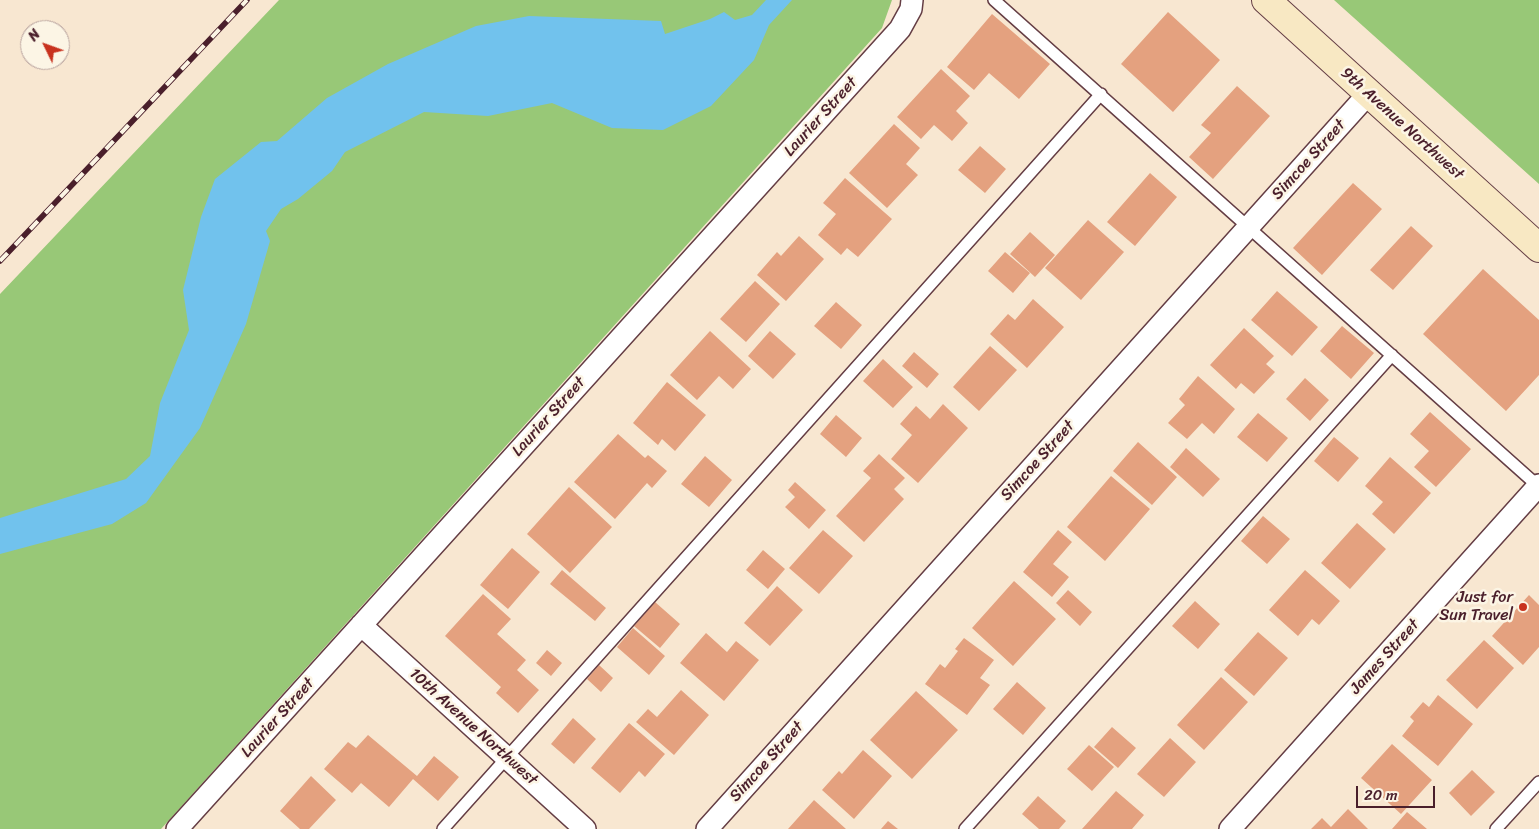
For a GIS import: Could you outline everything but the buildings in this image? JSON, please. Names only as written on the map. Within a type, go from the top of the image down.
[{"type":"main road","name":"9th Avenue Northwest","points":[[1266,0],[1539,248]]},
{"type":"street","name":"Laurier Street","points":[[178,829],[900,29],[911,9],[912,0]]},
{"type":"street","name":"Simcoe Street","points":[[707,829],[1369,93]]},
{"type":"street","name":"James Street","points":[[1230,829],[1539,486]]},
{"type":"street","name":"10th Avenue Northwest","points":[[361,625],[585,829]]},
{"type":"lane","points":[[994,0],[1539,486]]},
{"type":"lane","points":[[443,829],[1101,94]]},
{"type":"lane","points":[[965,829],[1392,355]]},
{"type":"lane","points":[[1496,829],[1539,782]]},
{"type":"green space","points":[[279,0],[892,0],[882,28],[161,829],[0,829],[0,294]]},
{"type":"green space","points":[[1334,0],[1539,0],[1539,184]]},
{"type":"water","points":[[766,0],[792,0],[769,25],[754,60],[711,106],[663,130],[612,128],[552,103],[488,116],[424,112],[345,152],[332,171],[298,199],[281,209],[266,231],[270,241],[246,324],[200,428],[146,503],[112,524],[0,554],[0,518],[126,479],[150,456],[160,403],[189,330],[183,290],[201,217],[215,179],[261,142],[277,141],[327,98],[388,64],[476,26],[529,16],[661,21],[665,34],[710,19],[724,12],[735,20],[752,15]]},
{"type":"railway","points":[[0,261],[247,0]]},
{"type":"place","name":"Just for Sun Travel","points":[[1523,607]]}]
